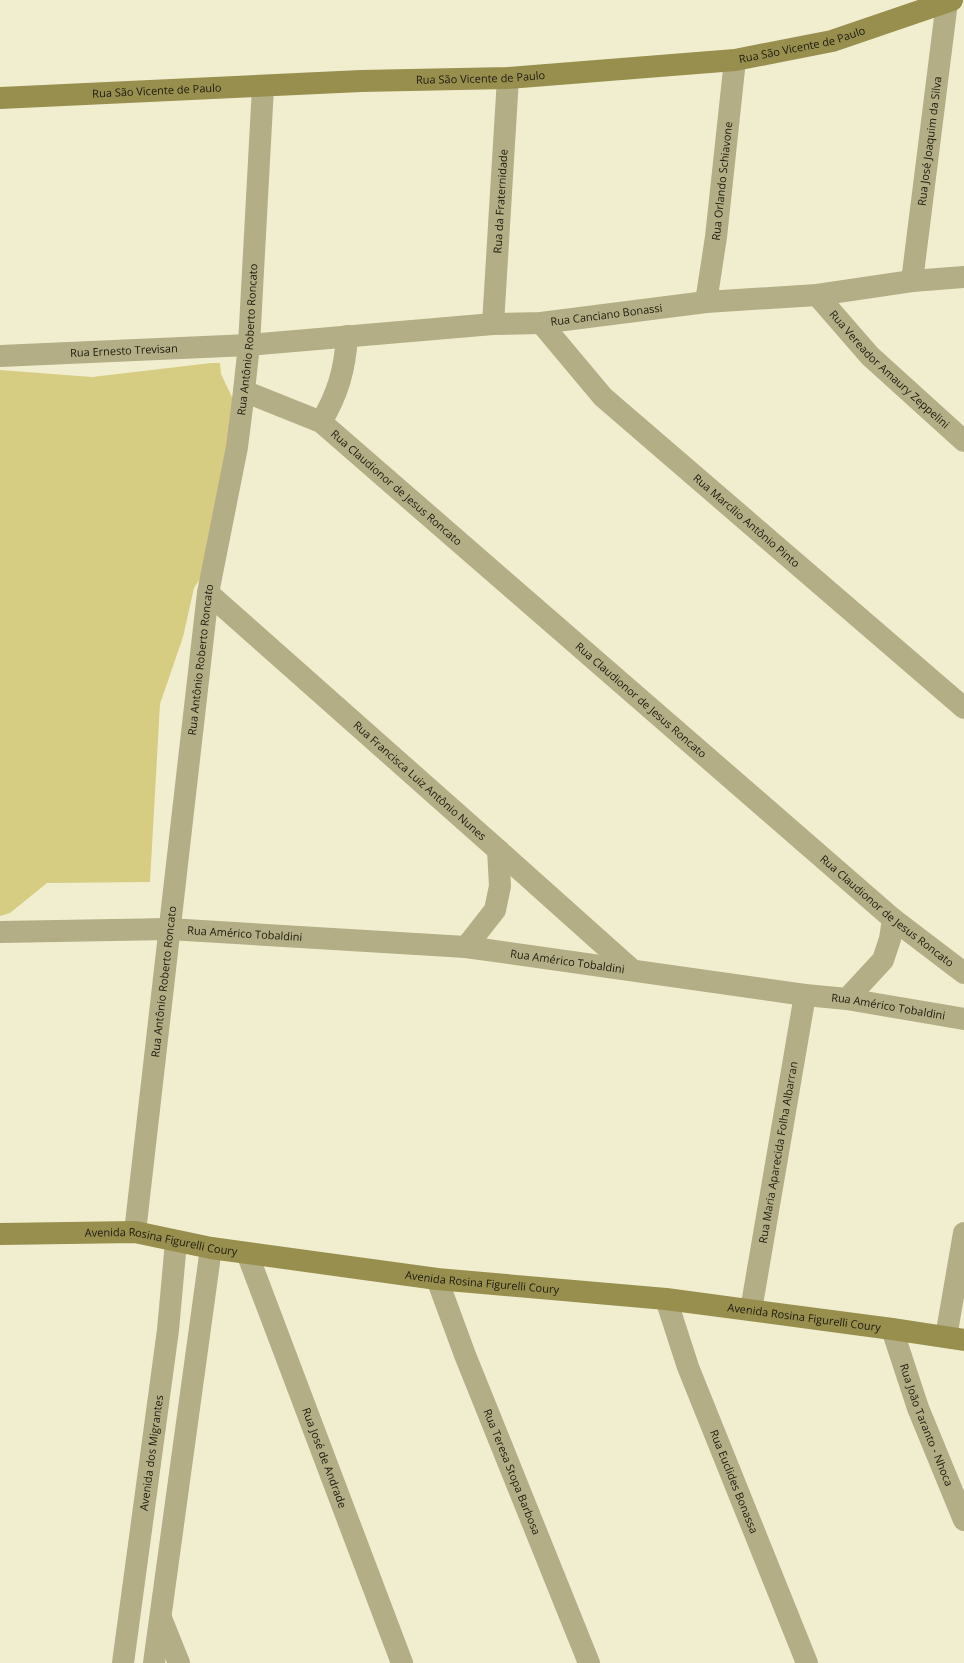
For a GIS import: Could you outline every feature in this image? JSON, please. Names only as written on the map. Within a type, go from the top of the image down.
[{"type":"street","name":"Rua São Vicente de Paulo","points":[[0,98],[263,87],[361,81],[508,78],[735,60],[832,41],[950,1]]},
{"type":"street","name":"Rua José Joaquim da Silva","points":[[912,281],[950,1]]},
{"type":"street","name":"Rua Orlando Schiavone","points":[[706,302],[716,236],[735,60]]},
{"type":"street","name":"Rua da Fraternidade","points":[[493,324],[508,78]]},
{"type":"street","name":"Rua Antônio Roberto Roncato","points":[[135,1232],[208,593],[237,447],[244,391],[249,345],[263,87]]},
{"type":"street","name":"Rua Canciano Bonassi","points":[[249,345],[493,324],[541,323],[706,302],[817,295],[912,281],[964,277]]},
{"type":"street","name":"Rua Vereador Amaury Zeppelini","points":[[817,295],[870,356],[964,442]]},
{"type":"street","name":"Rua Marcílio Antônio Pinto","points":[[541,323],[604,396],[964,708]]},
{"type":"street","name":"Rua Claudionor de Jesus Roncato","points":[[321,422],[339,384],[345,359],[347,336]]},
{"type":"street","name":"Rua Ernesto Trevisan","points":[[0,356],[249,345]]},
{"type":"street","name":"Rua Claudionor de Jesus Roncato","points":[[244,391],[321,422],[893,919],[964,974]]},
{"type":"street","name":"Rua Francisca Luiz Antônio Nunes","points":[[208,593],[631,969]]},
{"type":"street","points":[[466,947],[495,910],[500,886],[498,850]]},
{"type":"street","points":[[847,999],[883,960],[890,939],[893,919]]},
{"type":"street","name":"Rua Américo Tobaldini","points":[[0,932],[169,929],[466,947],[631,969],[805,995],[847,999],[964,1020]]},
{"type":"street","name":"Rua Maria Aparecida Folha Albarran","points":[[751,1310],[805,995]]},
{"type":"street","name":"Avenida Rosina Figurelli Coury","points":[[0,1234],[135,1232],[176,1242],[211,1248],[436,1279],[666,1299],[955,1338]]},
{"type":"street","points":[[955,1338],[964,1233]]},
{"type":"street","name":"Avenida dos Migrantes","points":[[123,1663],[168,1330],[176,1242]]},
{"type":"street","points":[[154,1663],[211,1248]]},
{"type":"street","name":"Rua José de Andrade","points":[[247,1253],[402,1663]]},
{"type":"street","name":"Rua Teresa Stopa Barbosa","points":[[436,1279],[589,1663]]},
{"type":"street","name":"Rua Euclides Bonassa","points":[[666,1299],[688,1367],[807,1663]]},
{"type":"street","name":"Rua João Taranto - Nhoca","points":[[892,1329],[918,1408],[964,1520]]},
{"type":"street","points":[[161,1616],[180,1663]]},
{"type":"shaded area","points":[[220,363],[221,374],[241,416],[219,550],[194,588],[183,637],[160,704],[150,882],[47,883],[10,913],[0,916],[0,370],[92,377]]}]
